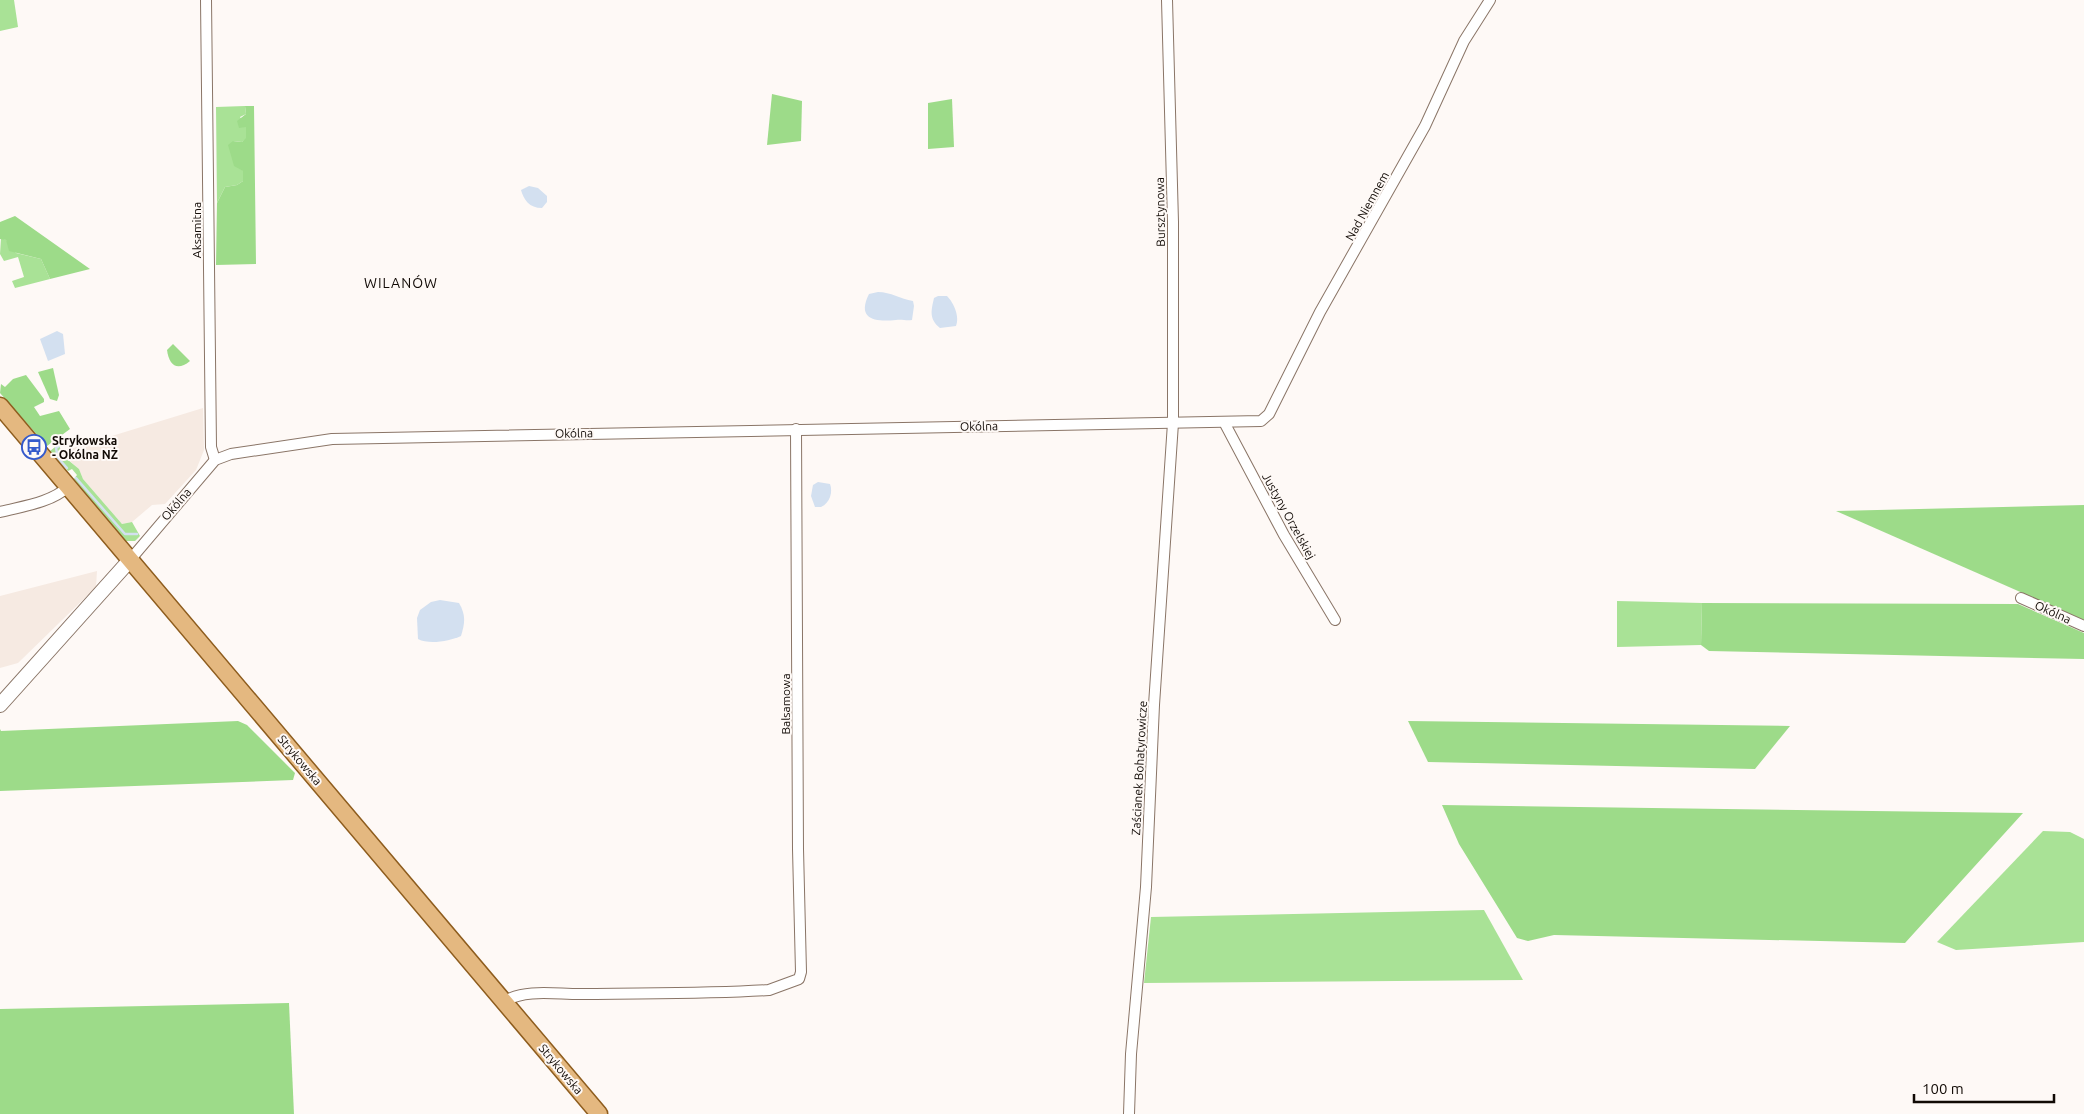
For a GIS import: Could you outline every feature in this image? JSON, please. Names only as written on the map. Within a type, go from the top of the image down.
[{"type":"main road","name":"Strykowska","points":[[0,406],[600,1114]]},
{"type":"street","name":"Aksamitna","points":[[206,0],[209,362],[211,447],[215,460]]},
{"type":"street","name":"Bursztynowa","points":[[1167,0],[1173,222],[1173,423]]},
{"type":"street","name":"Nad Niemnem","points":[[1261,421],[1269,414],[1320,312],[1425,126],[1464,41],[1490,0]]},
{"type":"street","name":"Okólna","points":[[0,705],[130,560],[215,460],[231,454],[332,439],[1261,421]]},
{"type":"street","name":"Justyny Orzelskiej","points":[[1224,422],[1288,541],[1335,620]]},
{"type":"street","name":"Zaścianek Bohatyrowicze","points":[[1129,1114],[1131,1054],[1146,887],[1154,705],[1173,423]]},
{"type":"street","name":"Balsamowa","points":[[504,1001],[520,994],[530,993],[574,994],[769,990],[799,979],[801,972],[798,849],[796,429]]},
{"type":"street","points":[[0,512],[50,499],[59,495],[68,487]]},
{"type":"street","name":"Okólna","points":[[2021,598],[2084,626]]},
{"type":"shaded area","points":[[203,408],[204,450],[196,470],[165,504],[152,505],[132,522],[122,524],[83,479],[79,469],[62,454],[63,451]]},
{"type":"shaded area","points":[[97,571],[96,587],[18,663],[0,668],[0,596]]},
{"type":"green space","points":[[0,0],[14,0],[18,27],[0,31]]},
{"type":"green space","points":[[772,94],[802,101],[801,141],[767,145]]},
{"type":"green space","points":[[952,99],[954,147],[928,149],[928,103]]},
{"type":"green space","points":[[245,106],[246,114],[240,117],[246,127],[246,139],[242,142],[233,141],[243,171],[243,181],[237,185],[225,187],[217,203],[216,107]]},
{"type":"green space","points":[[245,106],[254,106],[256,264],[216,265],[217,203],[225,187],[237,185],[243,181],[243,171],[234,166],[228,145],[233,141],[242,142],[246,138],[246,127],[239,128],[237,121],[246,114]]},
{"type":"green space","points":[[15,216],[90,269],[50,279],[41,259],[9,251],[6,240],[0,239],[0,222]]},
{"type":"green space","points":[[1,238],[6,240],[16,253],[41,259],[50,279],[15,288],[12,281],[24,277],[18,257],[4,261],[0,254]]},
{"type":"green space","points":[[173,344],[190,361],[181,366],[172,363],[167,350]]},
{"type":"green space","points":[[53,368],[59,395],[57,401],[50,399],[38,372]]},
{"type":"green space","points":[[26,375],[44,399],[44,402],[34,407],[40,416],[59,411],[70,429],[47,446],[0,393],[1,384],[5,387],[13,379]]},
{"type":"green space","points":[[59,444],[62,455],[79,469],[83,479],[122,524],[132,522],[140,536],[135,541],[126,541],[74,479],[77,475],[72,469],[68,471],[50,451]]},
{"type":"green space","points":[[2084,505],[2084,620],[1836,511]]},
{"type":"green space","points":[[1617,601],[1702,603],[1701,645],[1617,647]]},
{"type":"green space","points":[[1702,603],[2018,604],[2084,633],[2084,659],[1709,651],[1701,645]]},
{"type":"green space","points":[[238,721],[247,725],[295,773],[293,780],[0,791],[0,729],[1,731]]},
{"type":"green space","points":[[1408,721],[1790,726],[1755,769],[1428,762]]},
{"type":"green space","points":[[1442,805],[2023,813],[1905,943],[1554,935],[1528,941],[1517,938],[1459,844]]},
{"type":"green space","points":[[2043,831],[2070,832],[2084,839],[2084,942],[1956,950],[1937,942]]},
{"type":"green space","points":[[1484,910],[1523,980],[1144,983],[1151,917]]},
{"type":"green space","points":[[289,1003],[294,1114],[0,1114],[0,1009]]},
{"type":"water","points":[[529,186],[538,188],[547,196],[547,202],[542,208],[530,205],[524,197],[521,190]]},
{"type":"water","points":[[878,292],[913,301],[912,320],[875,320],[870,318],[865,309],[866,303],[869,294]]},
{"type":"water","points":[[947,296],[952,302],[957,314],[956,326],[940,328],[936,325],[932,318],[932,307],[934,298]]},
{"type":"water","points":[[57,331],[63,334],[65,354],[48,361],[40,339]]},
{"type":"water","points":[[818,482],[830,484],[831,494],[829,500],[824,505],[815,507],[811,496],[813,485]]},
{"type":"water","points":[[440,600],[459,603],[464,619],[461,636],[439,642],[428,642],[418,639],[417,618],[420,610],[431,602]]},
{"type":"waterway","points":[[59,446],[56,448],[58,458],[67,468]]},
{"type":"waterway","points":[[76,478],[125,534],[137,534]]},
{"type":"place","name":"Strykowska - Okólna NŻ","points":[[34,447]]},
{"type":"district","name":"WILANÓW","points":[[401,283]]}]
